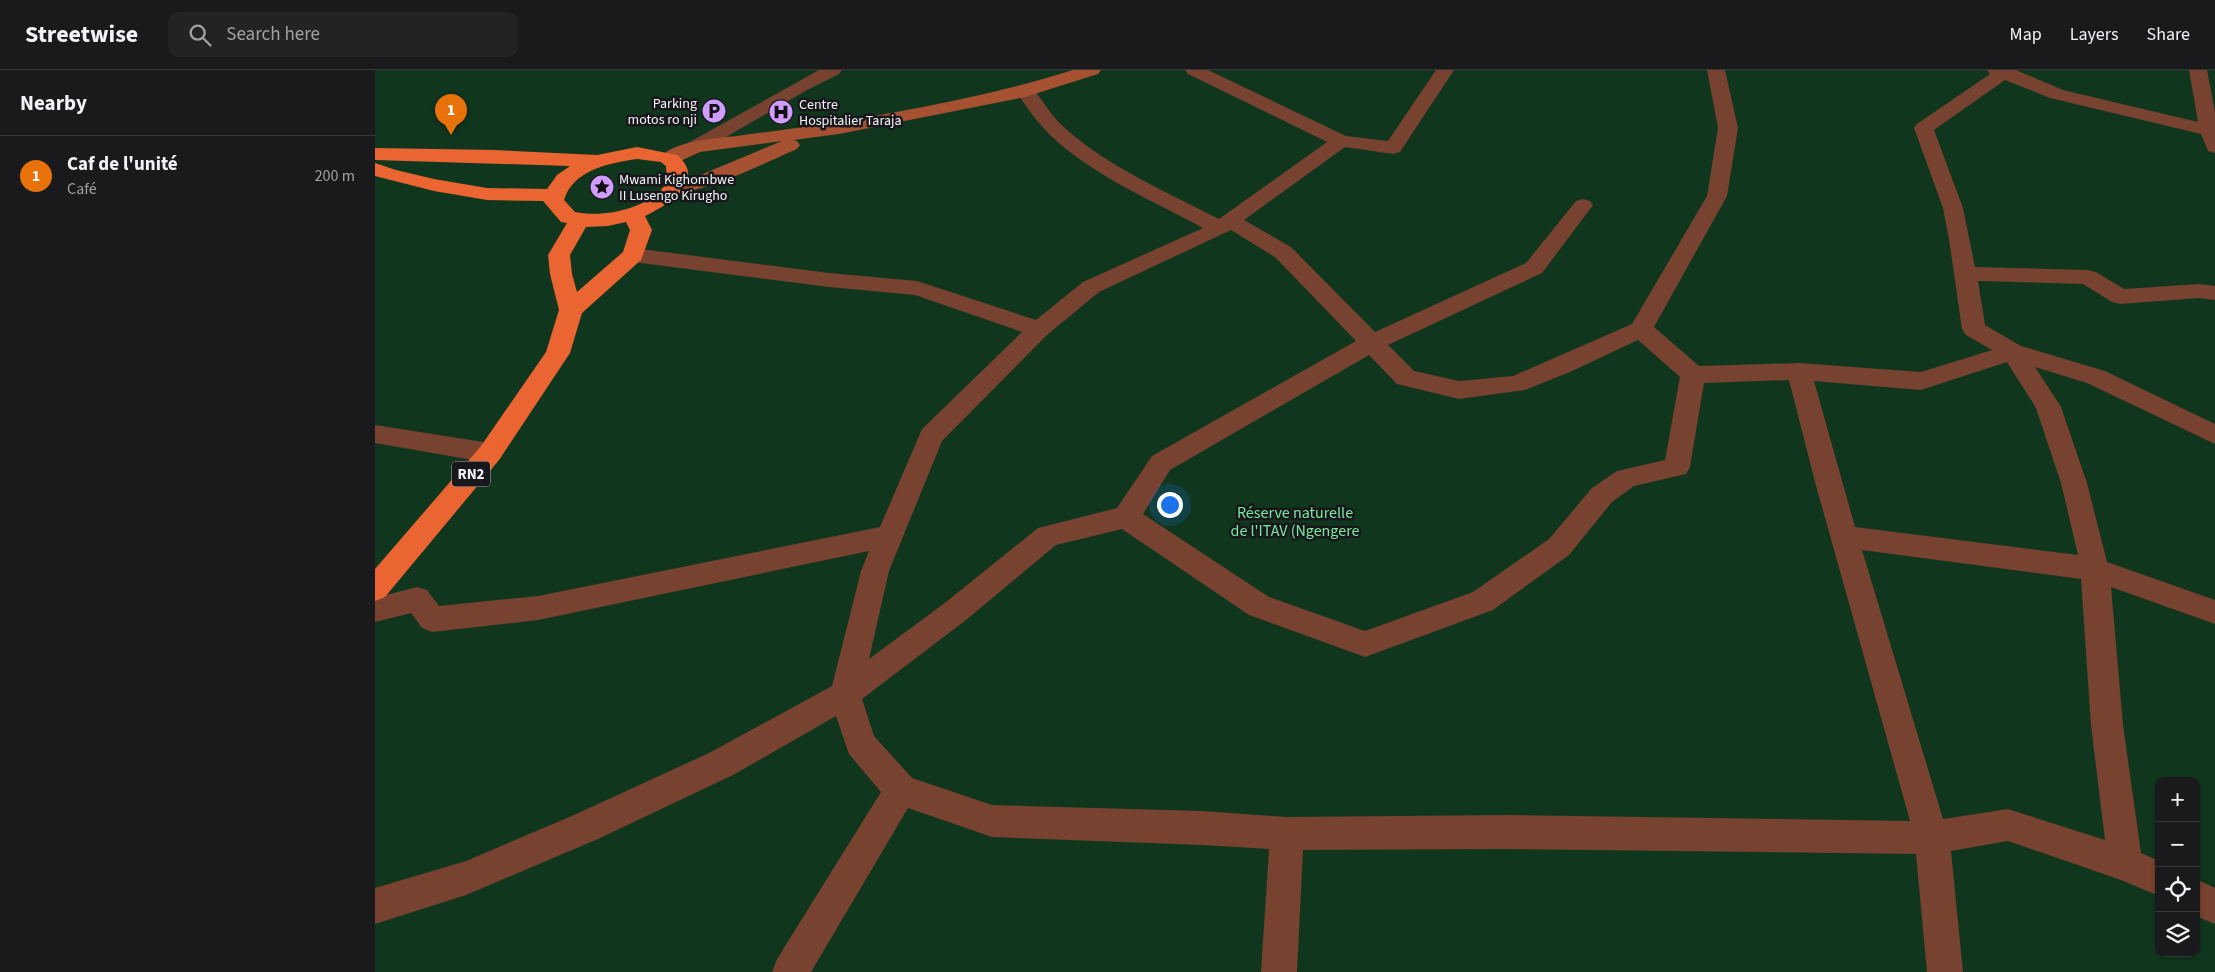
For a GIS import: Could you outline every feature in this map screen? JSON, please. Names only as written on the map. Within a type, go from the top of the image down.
[{"type":"highway","points":[[637,153],[669,159],[677,167],[679,177],[674,188],[662,199],[633,214],[600,222],[568,217],[553,201],[554,195],[565,180],[578,170],[597,161],[617,155],[637,153]]},
{"type":"highway","points":[[375,154],[495,156],[597,161]]},
{"type":"highway","points":[[375,169],[434,185],[487,194],[554,195]]},
{"type":"highway","points":[[579,220],[559,255],[561,274],[571,310],[633,255],[641,230],[633,214]]},
{"type":"highway","name":"RN2","points":[[375,589],[490,453],[559,353],[571,310]]},
{"type":"main road","points":[[669,159],[695,147],[839,128],[1025,90],[1092,70]]},
{"type":"main road","points":[[674,188],[705,180],[839,128]]},
{"type":"street","points":[[695,147],[795,81],[833,70]]},
{"type":"street","points":[[1194,70],[1341,141],[1393,148],[1445,70]]},
{"type":"street","points":[[1025,90],[1057,131],[1076,148],[1111,170],[1283,252],[1406,378],[1459,390],[1516,384],[1561,366],[1641,329],[1717,196],[1728,128],[1715,70]]},
{"type":"street","points":[[2199,70],[2213,137],[2057,94],[2002,71],[1924,128],[1953,208],[1974,328],[2013,352],[2096,377],[2215,435]]},
{"type":"street","points":[[1341,141],[1225,224],[1091,287],[1039,329],[931,436],[875,571],[845,694],[860,744],[901,790],[992,821],[1202,828],[1287,834],[1506,832],[1932,838],[2008,825],[2125,864],[2155,877]]},
{"type":"street","points":[[375,906],[466,878],[586,827],[721,764],[845,694],[956,612],[1047,536],[1126,517],[1161,463],[1372,343],[1534,268],[1583,204]]},
{"type":"street","points":[[633,255],[829,280],[917,288],[1039,329]]},
{"type":"street","points":[[1966,274],[2088,277],[2120,298],[2199,291],[2215,293]]},
{"type":"street","points":[[1641,329],[1693,376],[1799,371],[1921,381],[2013,352]]},
{"type":"street","points":[[2013,352],[2048,407],[2074,483],[2095,569],[2107,725],[2125,864]]},
{"type":"street","points":[[1799,371],[1844,537],[1932,838],[1945,972]]},
{"type":"street","points":[[1126,517],[1259,606],[1365,644],[1483,600],[1559,546],[1602,495],[1626,478],[1677,467],[1693,376]]},
{"type":"street","points":[[375,434],[490,453]]},
{"type":"street","points":[[375,610],[417,599],[432,619],[538,608],[888,536]]},
{"type":"street","points":[[1844,537],[2095,569],[2215,612]]},
{"type":"street","points":[[790,972],[901,790]]},
{"type":"street","points":[[1279,972],[1287,834]]},
{"type":"street","points":[[2200,899],[2215,906]]},
{"type":"green space","name":"Réserve naturelle de l'ITAV (Ngengere","points":[[375,70],[2215,70],[2215,972],[375,972]]},
{"type":"place","name":"Parking motos ro nji","points":[[714,111]]},
{"type":"place","name":"Centre Hospitalier Taraja","points":[[781,112]]},
{"type":"place","name":"Caf de l'unité","points":[[451,135]]},
{"type":"place","name":"Mwami Kighombwe II Lusengo Kirugho","points":[[602,187]]}]
